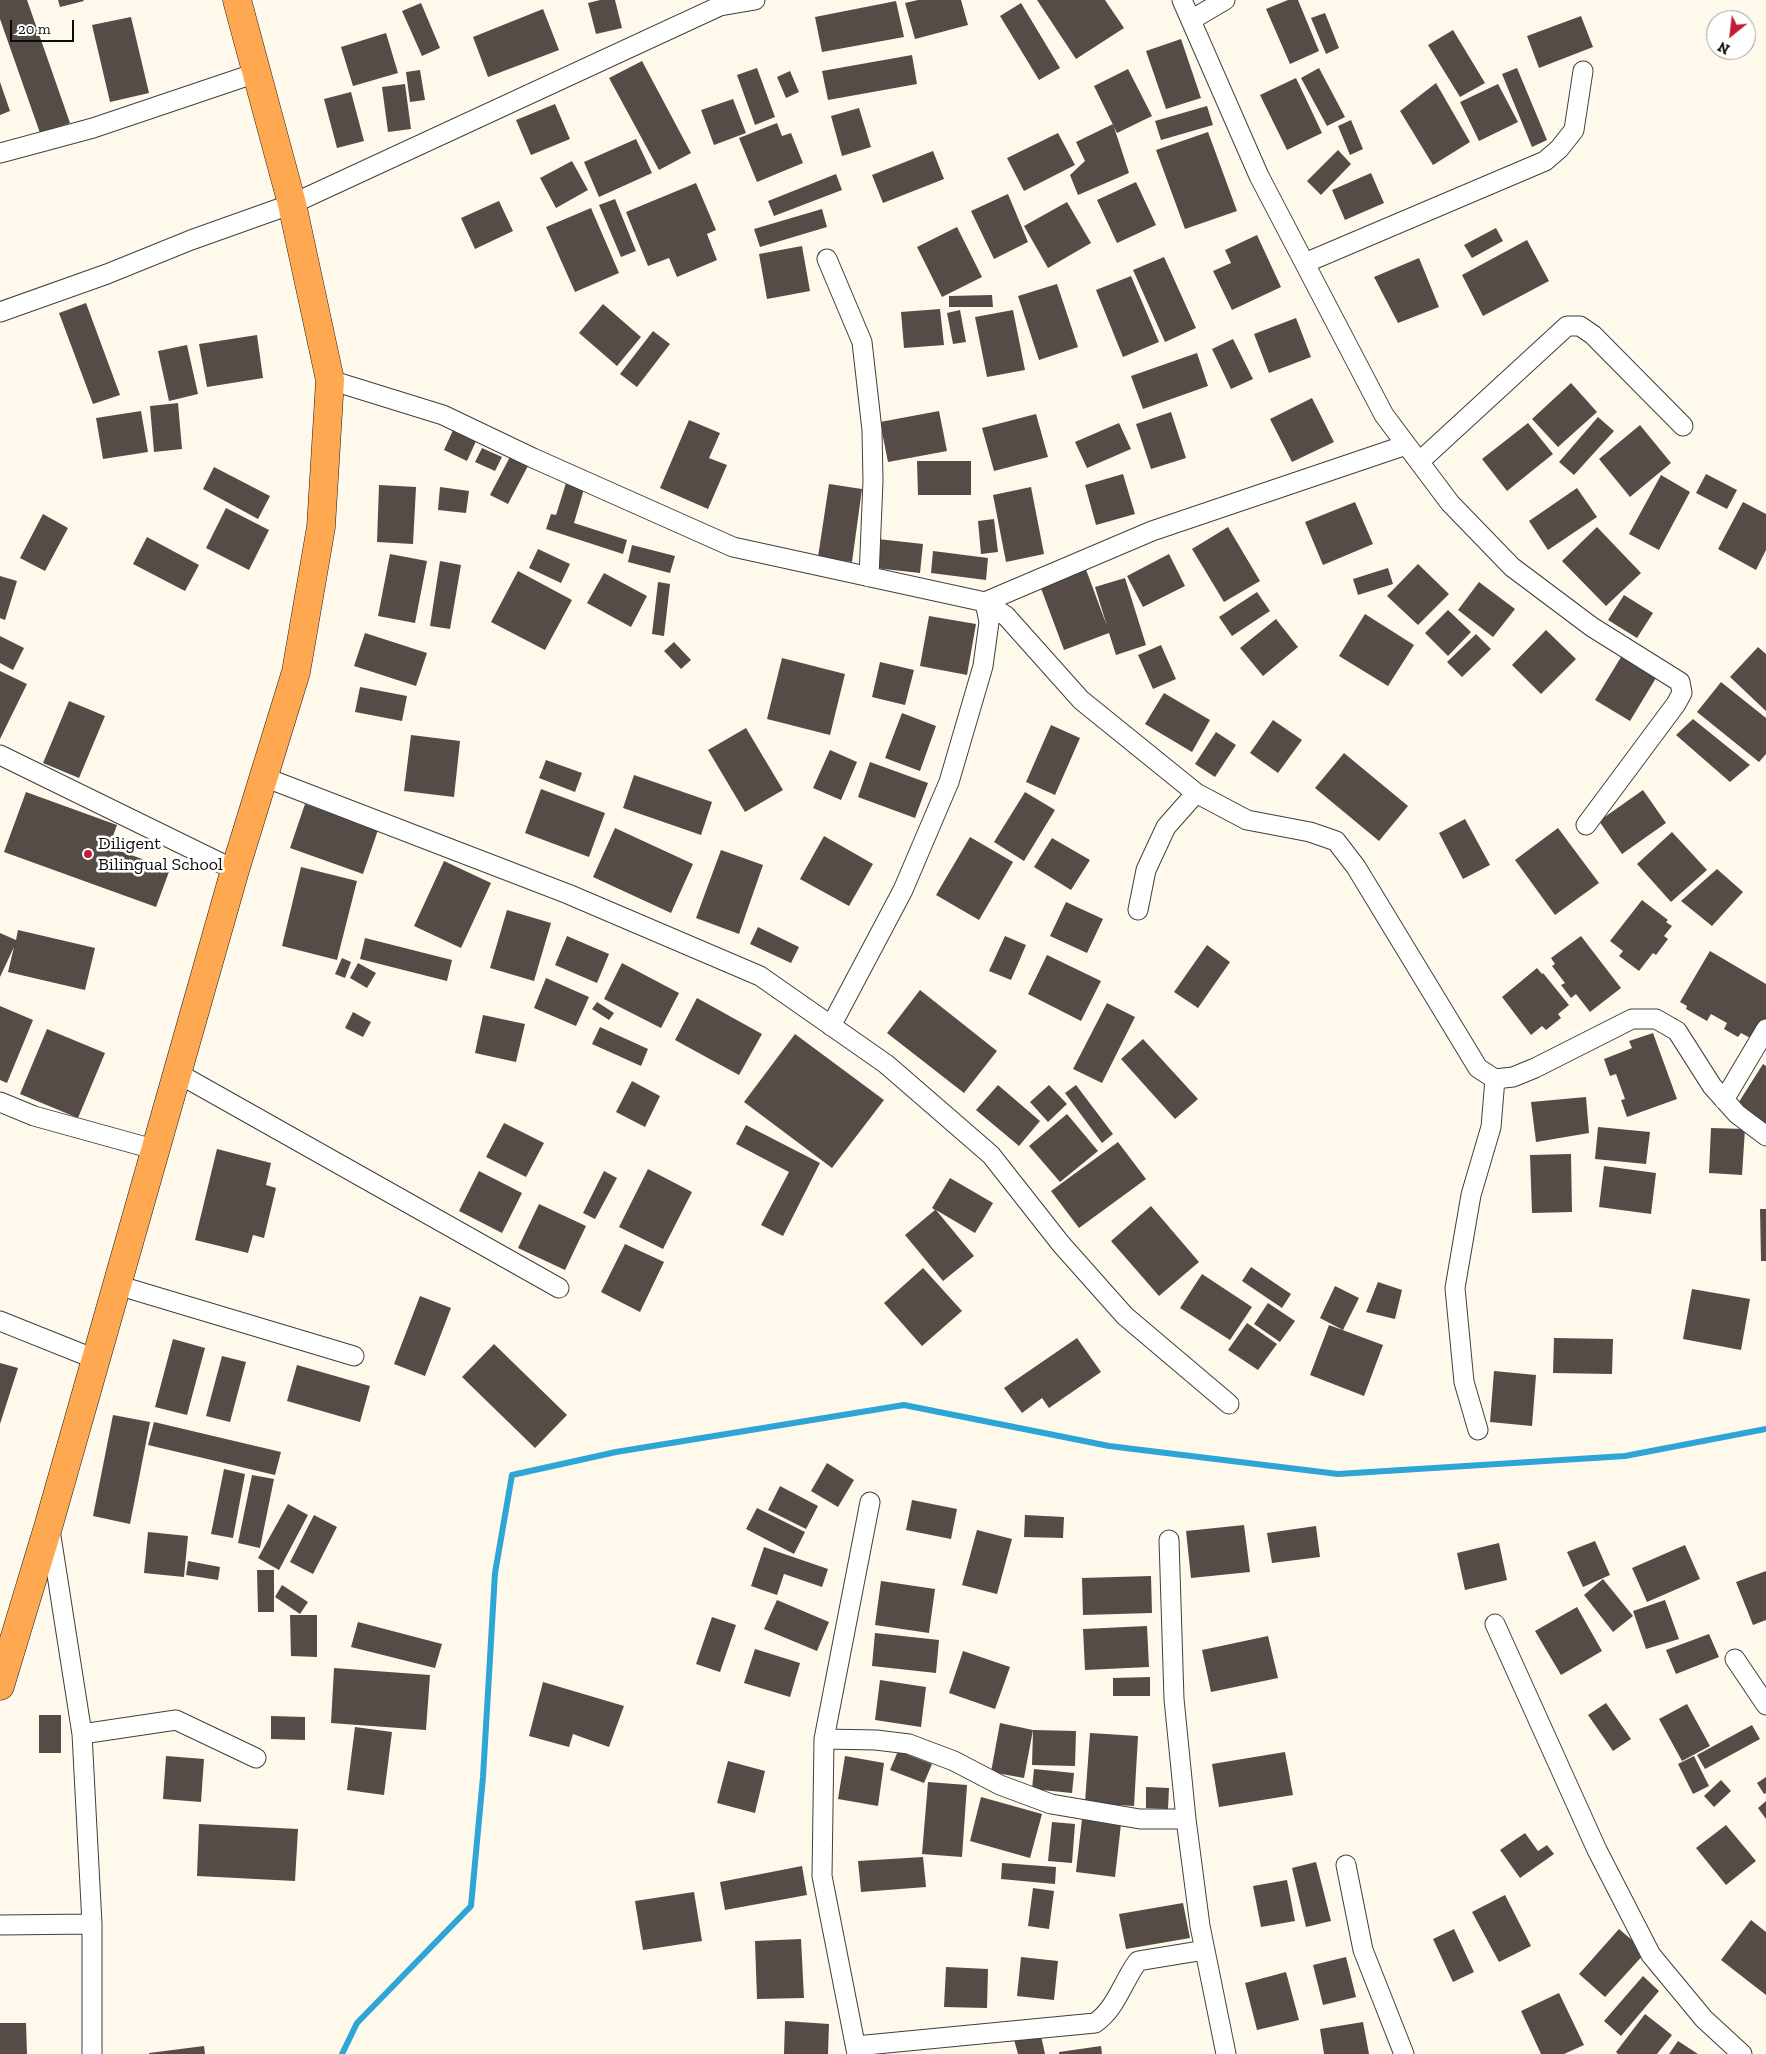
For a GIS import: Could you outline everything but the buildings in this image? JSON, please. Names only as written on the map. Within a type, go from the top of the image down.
[{"type":"highway","points":[[0,1686],[9,1625],[49,1524],[235,870],[296,672],[321,527],[330,380],[292,204],[237,0]]},
{"type":"street","points":[[0,312],[292,204],[720,6],[755,0]]},
{"type":"street","points":[[1182,0],[1259,176],[1384,416],[1450,503],[1512,567],[1592,627],[1680,682],[1682,693],[1676,704],[1586,825]]},
{"type":"street","points":[[1191,20],[1225,0]]},
{"type":"street","points":[[1305,264],[1545,161],[1574,130],[1583,72]]},
{"type":"street","points":[[0,154],[94,128],[256,73]]},
{"type":"street","points":[[828,260],[862,342],[872,430],[873,473],[869,577]]},
{"type":"street","points":[[1419,462],[1566,326],[1580,326],[1593,335],[1684,426]]},
{"type":"street","points":[[330,380],[443,415],[533,458],[733,547],[985,602],[1006,616],[1081,700],[1196,794],[1247,820],[1310,832],[1336,841],[1356,867],[1478,1068],[1495,1079],[1513,1077],[1535,1068],[1632,1019],[1656,1019],[1677,1031],[1712,1086],[1737,1114],[1766,1136]]},
{"type":"street","points":[[985,602],[1152,531],[1406,444]]},
{"type":"street","points":[[831,1026],[903,890],[948,782],[984,666],[989,622],[985,602]]},
{"type":"street","points":[[0,755],[235,870]]},
{"type":"street","points":[[264,777],[568,894],[760,976],[886,1064],[991,1155],[1061,1244],[1125,1316],[1229,1404]]},
{"type":"street","points":[[1138,910],[1146,870],[1166,827],[1196,794]]},
{"type":"street","points":[[1724,1100],[1766,1029]]},
{"type":"street","points":[[178,1074],[559,1288]]},
{"type":"street","points":[[1478,1430],[1464,1382],[1455,1288],[1471,1196],[1491,1128],[1495,1079]]},
{"type":"street","points":[[0,1102],[34,1116],[156,1150]]},
{"type":"street","points":[[117,1285],[354,1356]]},
{"type":"street","points":[[0,1321],[95,1359]]},
{"type":"street","points":[[870,1502],[824,1739],[822,1876],[856,2050],[1096,2023],[1106,2015],[1128,1974],[1138,1961],[1205,1950]]},
{"type":"street","points":[[49,1524],[82,1734],[92,1924],[92,2054]]},
{"type":"street","points":[[1169,1540],[1174,1699],[1186,1819],[1205,1950],[1226,2054]]},
{"type":"street","points":[[1495,1624],[1597,1850],[1651,1955],[1704,2019],[1742,2054]]},
{"type":"street","points":[[1735,1659],[1766,1705]]},
{"type":"street","points":[[82,1734],[176,1720],[256,1758]]},
{"type":"street","points":[[824,1739],[876,1740],[909,1744],[954,1762],[1000,1785],[1051,1804],[1140,1819],[1186,1819]]},
{"type":"street","points":[[1346,1865],[1363,1950],[1404,2054]]},
{"type":"street","points":[[0,1924],[92,1924]]},
{"type":"waterway","points":[[342,2054],[357,2023],[471,1906],[483,1777],[495,1573],[512,1475],[616,1452],[904,1405],[1109,1446],[1338,1474],[1625,1456],[1766,1429]]},
{"type":"place","name":"Diligent Bilingual School","points":[[88,854]]}]
